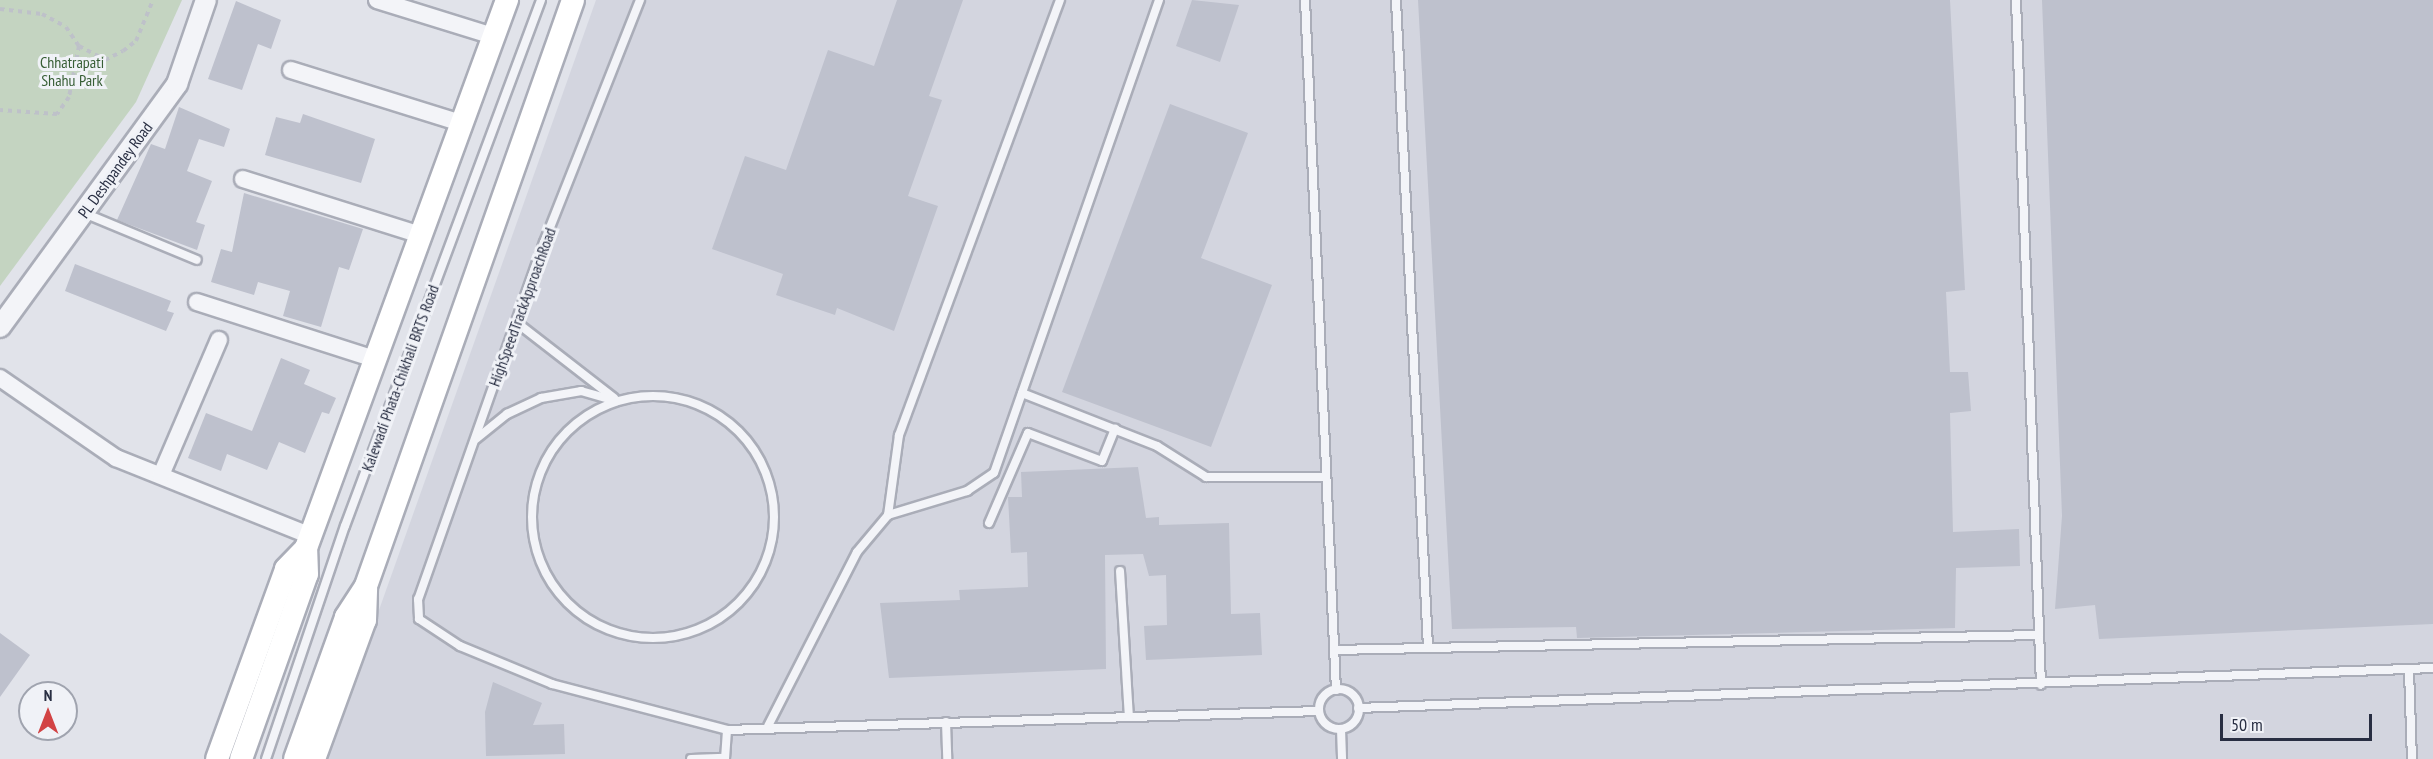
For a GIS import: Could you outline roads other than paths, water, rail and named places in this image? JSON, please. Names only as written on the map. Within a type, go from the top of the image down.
[{"type":"main road","points":[[242,759],[307,574],[308,542],[507,0]]},
{"type":"main road","points":[[295,759],[346,617],[366,586],[573,0]]},
{"type":"main road","points":[[217,759],[286,569],[308,542]]},
{"type":"main road","points":[[314,759],[365,620],[366,586]]},
{"type":"street","name":"PL Deshpandey Road","points":[[0,327],[177,84],[206,0]]},
{"type":"street","points":[[377,0],[494,36]]},
{"type":"street","points":[[291,70],[461,123]]},
{"type":"street","points":[[243,179],[421,235]]},
{"type":"street","points":[[196,302],[375,359]]},
{"type":"street","points":[[161,475],[219,340]]},
{"type":"street","points":[[0,378],[116,458],[161,475],[308,542]]},
{"type":"lane","name":"Kalewadi Phata-Chikhali BRTS Road","points":[[266,759],[345,526],[541,0]]},
{"type":"lane","name":"HighSpeedTrackApproachRoad","points":[[640,0],[516,322],[418,599],[419,619],[460,646],[552,684],[727,730]]},
{"type":"lane","points":[[768,726],[857,552],[888,515],[899,435],[1060,0]]},
{"type":"lane","points":[[888,515],[967,491],[994,473],[1159,0]]},
{"type":"lane","points":[[1305,0],[1336,690]]},
{"type":"lane","points":[[1396,0],[1428,648]]},
{"type":"lane","points":[[2016,0],[2041,685]]},
{"type":"lane","points":[[83,213],[197,260]]},
{"type":"lane","points":[[516,322],[617,401]]},
{"type":"lane","points":[[474,440],[507,414],[541,398],[581,391],[617,401],[658,395],[696,403],[731,423],[750,445],[772,488],[775,527],[755,582],[745,598],[714,622],[677,636],[636,638],[597,625],[564,600],[541,567],[533,537],[535,486],[552,448],[580,419],[617,401]]},
{"type":"lane","points":[[1022,393],[1157,446],[1206,477],[1326,477]]},
{"type":"lane","points":[[989,523],[1028,434],[1102,461],[1115,429]]},
{"type":"lane","points":[[1120,571],[1128,717]]},
{"type":"lane","points":[[1334,650],[2039,635]]},
{"type":"lane","points":[[1358,708],[2041,685],[2433,668]]},
{"type":"lane","points":[[2409,669],[2412,759]]},
{"type":"lane","points":[[1336,690],[1350,693],[1358,708],[1353,723],[1341,729],[1324,723],[1319,711],[1321,699],[1336,690]]},
{"type":"lane","points":[[691,759],[725,758],[727,730],[768,726],[1319,711]]},
{"type":"lane","points":[[946,722],[947,759]]},
{"type":"lane","points":[[1341,729],[1342,759]]},
{"type":"park label","name":"Chhatrapati Shahu Park","points":[[72,71]]}]
